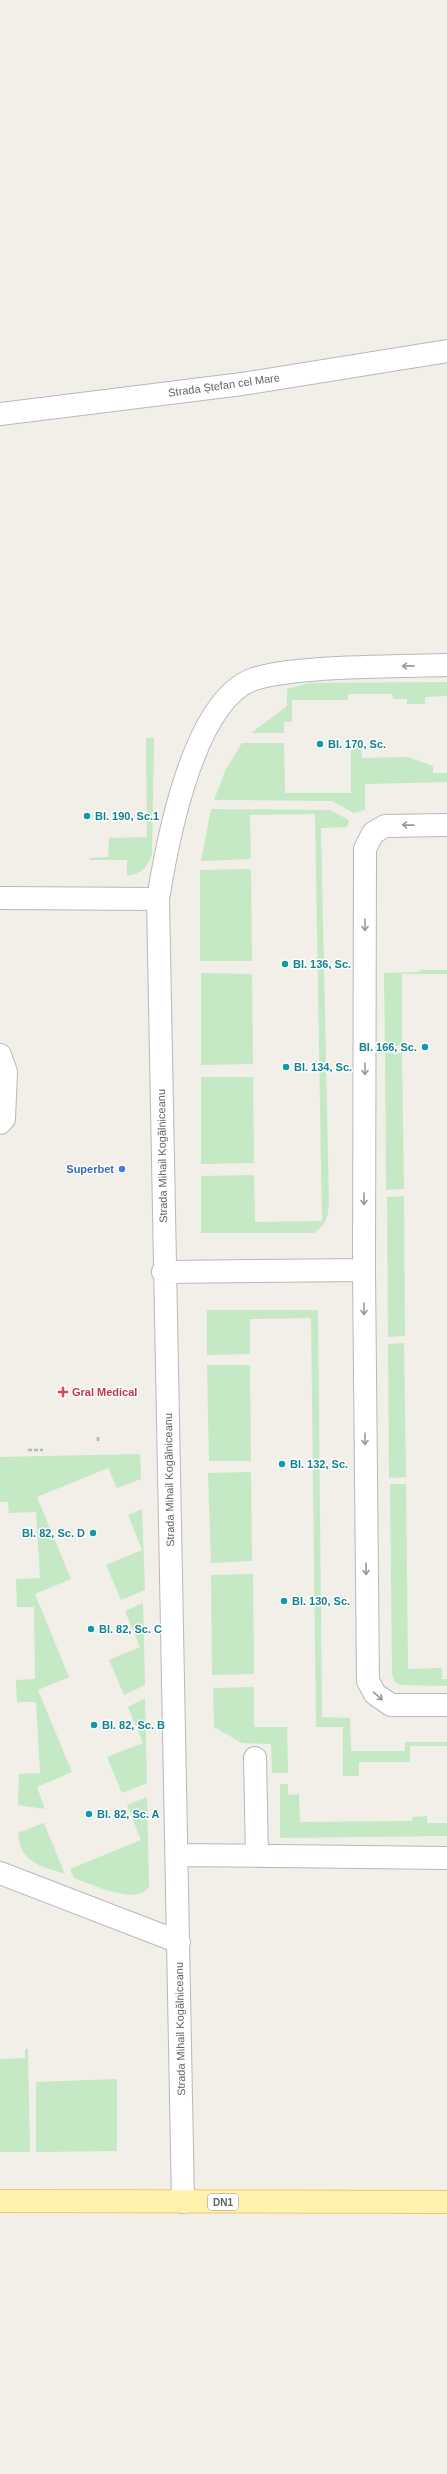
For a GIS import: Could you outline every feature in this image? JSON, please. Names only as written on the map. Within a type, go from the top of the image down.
[{"type":"main road","name":"DN1","points":[[0,2201],[447,2202]]},
{"type":"street","name":"Strada Ștefan cel Mare","points":[[0,414],[242,384],[447,351]]},
{"type":"street","name":"Strada Mihail Kogălniceanu","points":[[183,2202],[178,1855],[163,1272],[158,899],[169,838],[180,794],[192,759],[218,711],[242,686],[254,679],[295,671],[356,667],[447,665]]},
{"type":"street","points":[[447,826],[385,826],[373,833],[366,849],[364,1270],[368,1681],[375,1694],[391,1705],[447,1705]]},
{"type":"street","points":[[0,898],[158,899]]},
{"type":"street","points":[[0,1055],[6,1072],[4,1119],[0,1123]]},
{"type":"street","points":[[163,1272],[364,1270]]},
{"type":"street","points":[[255,1758],[258,1856]]},
{"type":"street","points":[[178,1855],[447,1858]]},
{"type":"street","points":[[0,1873],[179,1942]]},
{"type":"path","points":[[98,1437],[98,1442]]},
{"type":"path","points":[[28,1450],[43,1450]]},
{"type":"green space","points":[[447,682],[447,696],[425,697],[425,704],[407,704],[407,699],[393,699],[392,694],[348,694],[348,700],[292,700],[292,722],[284,722],[284,733],[251,733],[287,706],[287,689],[309,683]]},
{"type":"green space","points":[[146,738],[154,738],[152,854],[146,866],[140,872],[127,876],[127,860],[90,860],[90,858],[108,857],[109,838],[147,837]]},
{"type":"green space","points":[[242,743],[284,743],[285,793],[351,793],[351,744],[361,743],[362,758],[408,757],[433,766],[433,773],[447,773],[447,782],[365,784],[365,810],[354,813],[332,801],[214,800],[226,769]]},
{"type":"green space","points":[[211,809],[330,810],[349,820],[347,827],[321,828],[329,1203],[326,1220],[314,1233],[201,1233],[201,1176],[254,1175],[255,1222],[322,1221],[315,814],[250,815],[251,859],[201,861]]},
{"type":"green space","points":[[251,869],[252,961],[200,961],[200,870]]},
{"type":"green space","points":[[420,970],[447,970],[447,974],[402,974],[402,1046],[385,1046],[384,973],[419,972]]},
{"type":"green space","points":[[201,973],[252,974],[253,1064],[201,1065]]},
{"type":"green space","points":[[385,1053],[402,1053],[404,1189],[386,1190]]},
{"type":"green space","points":[[201,1077],[253,1077],[254,1163],[201,1164]]},
{"type":"green space","points":[[404,1196],[405,1336],[388,1337],[387,1197]]},
{"type":"green space","points":[[207,1310],[318,1310],[322,1717],[350,1718],[351,1751],[405,1751],[405,1742],[447,1742],[447,1746],[410,1746],[410,1762],[359,1762],[359,1776],[343,1776],[343,1727],[316,1727],[311,1318],[250,1319],[250,1354],[207,1355]]},
{"type":"green space","points":[[404,1343],[406,1477],[389,1478],[388,1344]]},
{"type":"green space","points":[[207,1365],[250,1365],[251,1461],[209,1461]]},
{"type":"green space","points":[[140,1454],[141,1479],[117,1488],[108,1468],[37,1497],[71,1579],[35,1594],[69,1677],[38,1690],[72,1772],[37,1787],[45,1809],[18,1805],[19,1774],[40,1773],[36,1702],[17,1702],[16,1680],[35,1679],[34,1607],[17,1607],[16,1579],[40,1578],[36,1512],[9,1513],[8,1502],[0,1502],[0,1457]]},
{"type":"green space","points":[[251,1472],[252,1561],[211,1563],[208,1473]]},
{"type":"green space","points":[[390,1484],[406,1484],[408,1669],[442,1668],[442,1679],[447,1679],[447,1686],[400,1685],[395,1682],[392,1674]]},
{"type":"green space","points":[[142,1509],[145,1590],[121,1600],[106,1565],[142,1550],[128,1515]]},
{"type":"green space","points":[[253,1574],[254,1674],[212,1675],[211,1575]]},
{"type":"green space","points":[[143,1603],[145,1685],[124,1695],[109,1660],[140,1647],[125,1611]]},
{"type":"green space","points":[[254,1687],[254,1727],[287,1727],[288,1773],[272,1773],[271,1744],[242,1743],[214,1727],[213,1688]]},
{"type":"green space","points":[[145,1698],[147,1783],[122,1793],[107,1757],[143,1743],[128,1707]]},
{"type":"green space","points":[[280,1784],[288,1784],[288,1795],[299,1794],[300,1822],[412,1821],[413,1817],[427,1816],[427,1823],[447,1823],[447,1836],[280,1838]]},
{"type":"green space","points":[[147,1797],[149,1887],[143,1892],[124,1894],[113,1892],[74,1878],[70,1869],[141,1840],[127,1805]]},
{"type":"green space","points":[[43,1823],[65,1874],[33,1862],[23,1851],[18,1833]]},
{"type":"green space","points":[[25,2049],[28,2049],[30,2152],[0,2152],[0,2059],[25,2058]]},
{"type":"green space","points":[[117,2079],[117,2151],[36,2152],[36,2082]]},
{"type":"place","name":"Bl. 170, Sc.","points":[[320,744]]},
{"type":"place","name":"Bl. 190, Sc.1","points":[[87,816]]},
{"type":"place","name":"Bl. 136, Sc.","points":[[285,964]]},
{"type":"place","name":"Bl. 166, Sc.","points":[[425,1047]]},
{"type":"place","name":"Bl. 134, Sc.","points":[[286,1067]]},
{"type":"place","name":"Superbet","points":[[122,1169]]},
{"type":"place","name":"Gral Medical","points":[[63,1392]]},
{"type":"place","name":"Bl. 132, Sc.","points":[[282,1464]]},
{"type":"place","name":"Bl. 82, Sc. D","points":[[93,1533]]},
{"type":"place","name":"Bl. 130, Sc.","points":[[284,1601]]},
{"type":"place","name":"Bl. 82, Sc. C","points":[[91,1629]]},
{"type":"place","name":"Bl. 82, Sc. B","points":[[94,1725]]},
{"type":"place","name":"Bl. 82, Sc. A","points":[[89,1814]]}]
